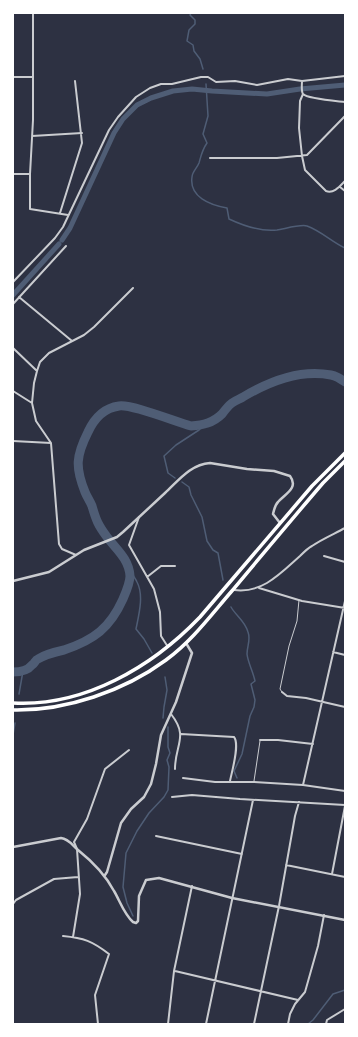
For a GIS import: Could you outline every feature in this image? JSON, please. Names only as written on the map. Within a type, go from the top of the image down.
[{"type":"highway","points":[[13,703],[46,701],[87,692],[135,670],[168,647],[182,636],[200,617],[312,486],[345,453]]},
{"type":"highway","points":[[13,710],[25,711],[60,706],[90,698],[133,680],[166,660],[194,635],[323,483],[345,461]]},
{"type":"street","points":[[33,13],[30,209],[68,215]]},
{"type":"street","points":[[13,282],[63,227],[109,130],[118,116],[136,97],[150,88],[161,84],[172,84],[201,77],[208,78],[216,82],[235,81],[257,84],[288,79],[302,81],[345,76]]},
{"type":"street","points":[[13,77],[33,77]]},
{"type":"street","points":[[60,213],[82,143],[75,81]]},
{"type":"street","points":[[302,81],[303,93],[300,101],[299,128],[302,156],[306,170],[326,191],[334,191],[345,181]]},
{"type":"street","points":[[303,93],[314,98],[345,102]]},
{"type":"street","points":[[210,158],[277,158],[307,155],[345,116]]},
{"type":"street","points":[[32,136],[82,133]]},
{"type":"street","points":[[13,174],[30,174]]},
{"type":"street","points":[[340,186],[345,191]]},
{"type":"street","points":[[13,304],[66,246]]},
{"type":"street","points":[[76,555],[62,549],[59,544],[51,443],[36,421],[32,403],[34,383],[40,362],[48,353],[84,335],[133,288]]},
{"type":"street","points":[[19,297],[72,341]]},
{"type":"street","points":[[13,348],[37,371]]},
{"type":"street","points":[[13,391],[32,403]]},
{"type":"street","points":[[13,441],[51,443]]},
{"type":"street","points":[[13,581],[49,572],[84,550],[101,544],[116,536],[189,471],[198,466],[210,463],[247,469],[274,471],[290,476],[294,483],[293,487],[277,503],[273,514],[280,523]]},
{"type":"street","points":[[140,516],[129,545],[154,589],[160,612],[161,636],[168,647]]},
{"type":"street","points":[[233,590],[241,591],[258,588],[283,572],[311,546],[345,528]]},
{"type":"street","points":[[324,556],[345,562]]},
{"type":"street","points":[[147,577],[161,566],[175,566]]},
{"type":"street","points":[[258,588],[299,600],[344,608]]},
{"type":"street","points":[[304,785],[345,601]]},
{"type":"street","points":[[105,875],[121,823],[131,809],[144,797],[151,784],[161,735],[176,702],[192,653],[186,643]]},
{"type":"street","points":[[333,652],[345,655]]},
{"type":"street","points":[[282,692],[287,696],[306,698],[345,707]]},
{"type":"street","points":[[170,713],[177,723],[181,734],[175,757],[175,769]]},
{"type":"street","points":[[181,734],[233,737],[237,741],[230,781]]},
{"type":"street","points":[[260,740],[278,740],[313,744]]},
{"type":"street","points":[[72,937],[80,894],[77,849],[74,842],[86,819],[105,769],[129,750]]},
{"type":"street","points":[[183,778],[215,782],[230,781],[304,785],[345,791]]},
{"type":"street","points":[[172,797],[192,795],[345,805],[332,874]]},
{"type":"street","points":[[206,1024],[254,800]]},
{"type":"street","points":[[254,1024],[299,802]]},
{"type":"street","points":[[156,836],[242,854]]},
{"type":"street","points":[[13,847],[61,838],[67,840],[91,860],[101,873],[105,875],[114,889],[123,909],[133,922],[136,923],[138,921],[138,896],[146,880],[159,878],[232,898],[345,920]]},
{"type":"street","points":[[286,865],[345,877]]},
{"type":"street","points":[[13,904],[16,900],[54,879],[78,876]]},
{"type":"street","points":[[168,1024],[174,971],[192,886]]},
{"type":"street","points":[[288,1024],[290,1014],[298,1000],[305,992],[318,946],[324,915]]},
{"type":"street","points":[[63,936],[81,938],[91,942],[109,954],[95,995],[98,1024]]},
{"type":"street","points":[[174,971],[298,1000]]},
{"type":"street","points":[[326,1024],[330,1017],[345,1009]]},
{"type":"lane","points":[[282,692],[280,689],[289,646],[297,621],[299,600]]},
{"type":"lane","points":[[254,782],[260,740]]},
{"type":"waterway","points":[[191,13],[190,15],[195,20],[195,24],[189,30],[187,41],[193,45],[194,51],[200,59],[203,69]]},
{"type":"waterway","points":[[206,84],[208,116],[203,134],[207,143],[192,177],[192,184],[197,195],[214,205],[227,208],[229,219],[246,226],[271,230],[307,226],[345,248]]},
{"type":"waterway","points":[[62,240],[70,228],[114,133],[123,119],[137,105],[151,98],[173,91],[192,89],[267,94],[345,85]]},
{"type":"waterway","points":[[13,295],[59,244]]},
{"type":"waterway","points":[[13,672],[26,669],[41,657],[75,646],[100,632],[113,618],[128,588],[130,576],[125,559],[101,529],[86,494],[78,468],[79,455],[84,440],[90,427],[100,415],[114,407],[125,406],[144,410],[195,426],[204,424],[219,417],[229,405],[235,401],[263,386],[285,378],[297,375],[320,374],[333,375],[345,382]]},
{"type":"waterway","points":[[175,478],[168,473],[164,456],[176,445],[199,430],[205,424]]},
{"type":"waterway","points":[[182,482],[189,487],[191,495],[202,517],[207,541],[213,550],[218,553],[223,580]]},
{"type":"waterway","points":[[128,569],[136,580],[141,599],[136,629],[152,653]]},
{"type":"waterway","points":[[231,607],[245,625],[249,635],[247,654],[255,681],[251,684],[255,700],[254,707],[250,716],[242,754],[234,771],[237,778]]},
{"type":"waterway","points":[[19,694],[23,671]]},
{"type":"waterway","points":[[163,718],[167,690],[165,677]]},
{"type":"waterway","points":[[13,735],[15,723]]},
{"type":"waterway","points":[[133,916],[127,903],[123,887],[126,853],[137,831],[149,813],[164,797],[168,790],[169,767],[167,760],[170,753],[168,747],[168,727]]},
{"type":"waterway","points":[[308,1024],[313,1020],[333,994],[345,990]]}]
